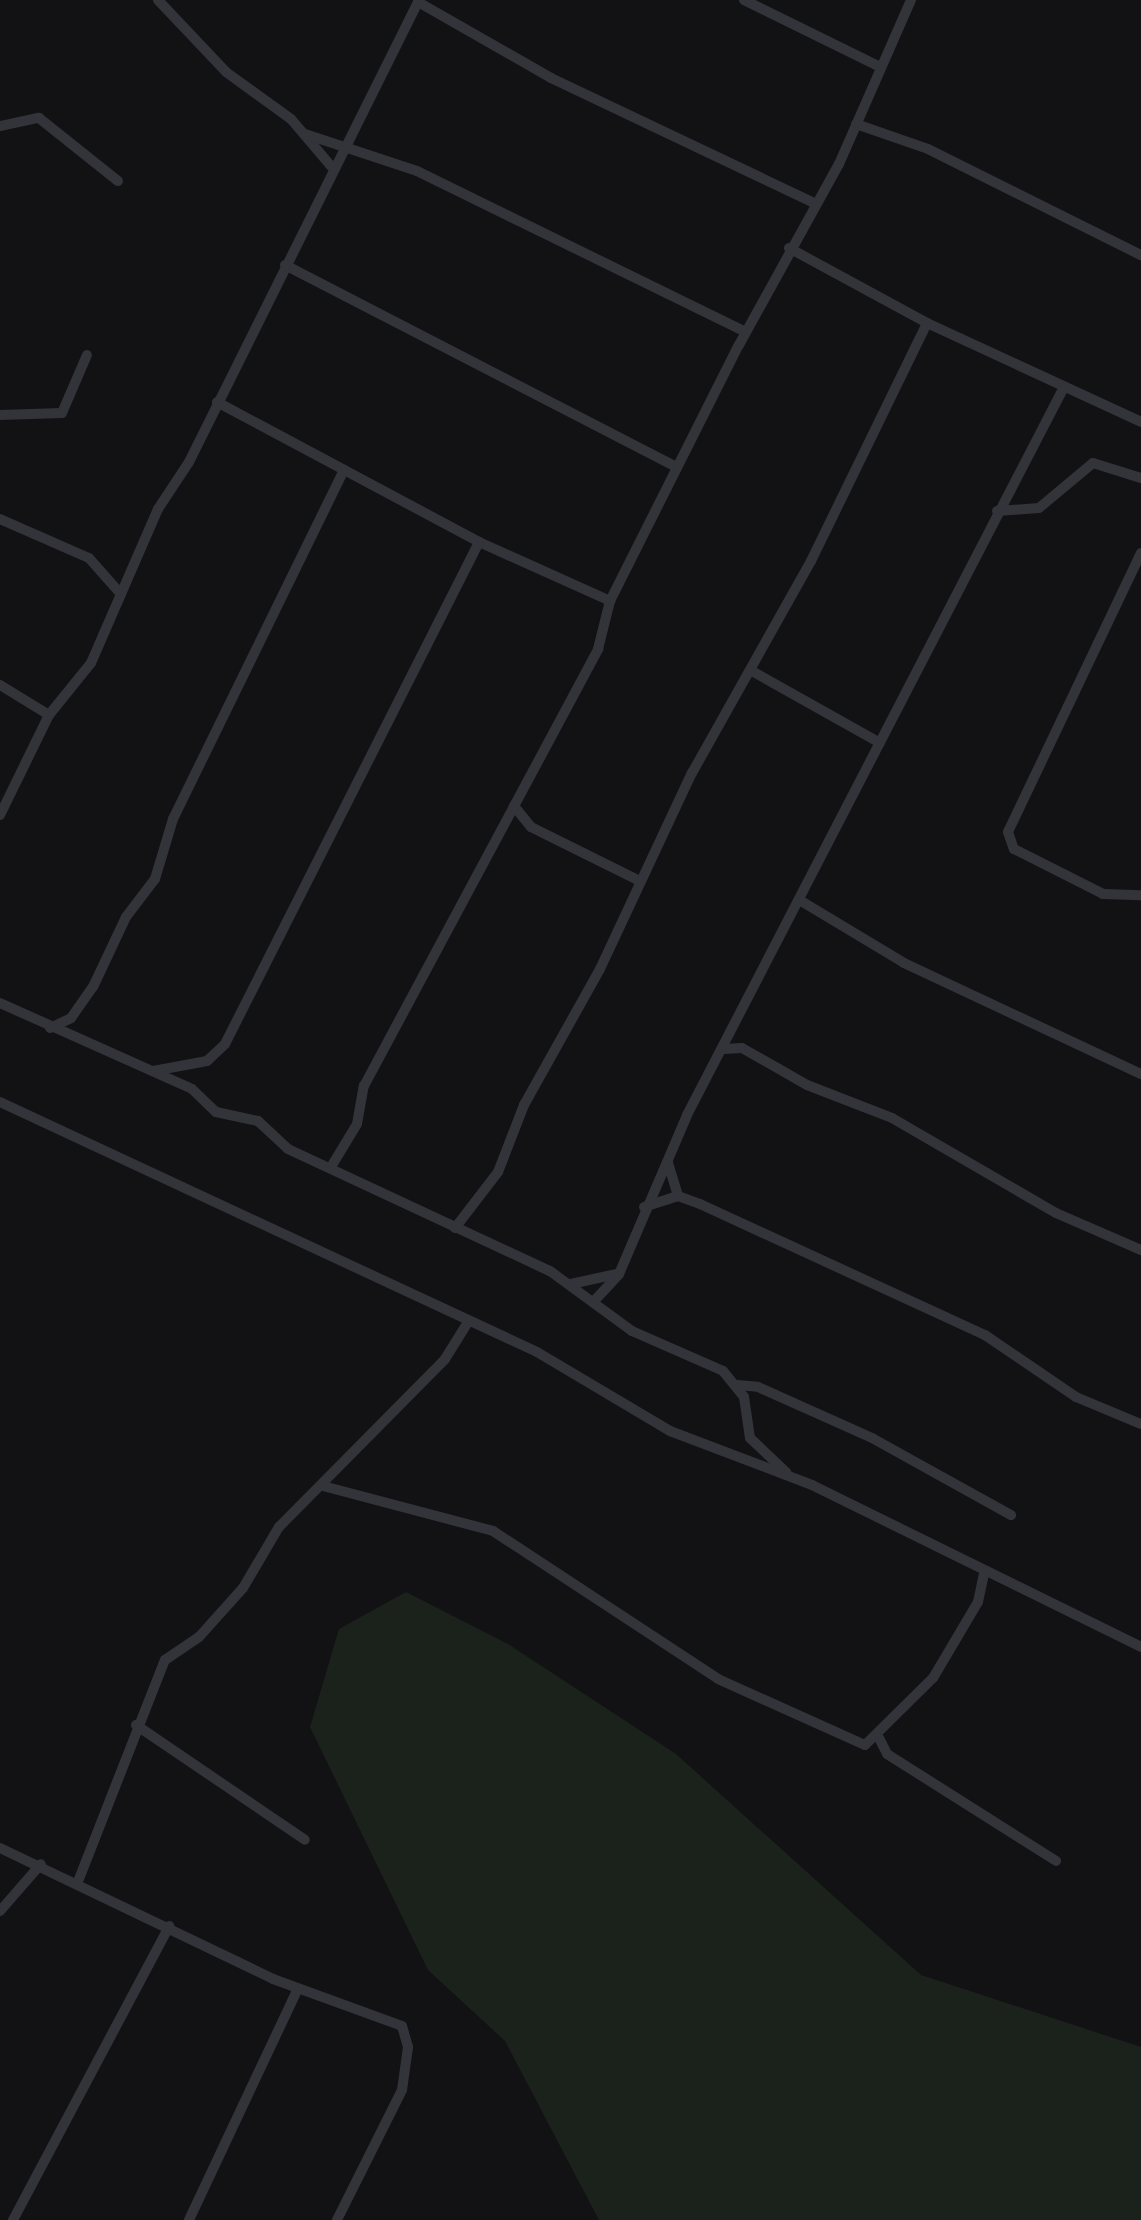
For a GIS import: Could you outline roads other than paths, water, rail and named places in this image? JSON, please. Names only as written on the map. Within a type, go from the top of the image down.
[{"type":"street","points":[[158,0],[186,36],[305,134],[331,166]]},
{"type":"street","points":[[744,0],[878,66]]},
{"type":"street","points":[[331,1166],[357,1124],[364,1086],[598,649],[610,602],[856,124],[911,0]]},
{"type":"street","points":[[0,814],[49,715],[91,663],[120,593],[418,1],[551,79],[812,202]]},
{"type":"street","points":[[0,126],[39,118],[118,181]]},
{"type":"street","points":[[856,124],[928,149],[1141,255]]},
{"type":"street","points":[[305,134],[417,171],[746,332]]},
{"type":"street","points":[[789,248],[927,323],[1141,422]]},
{"type":"street","points":[[285,265],[677,467]]},
{"type":"street","points":[[455,1228],[498,1172],[640,880],[927,323]]},
{"type":"street","points":[[0,415],[62,413],[87,355]]},
{"type":"street","points":[[596,1299],[619,1274],[644,1207],[1064,387]]},
{"type":"street","points":[[217,402],[479,542],[610,602]]},
{"type":"street","points":[[998,511],[1039,508],[1093,463],[1141,478]]},
{"type":"street","points":[[71,1038],[71,1018],[155,879],[173,819],[344,470]]},
{"type":"street","points":[[0,519],[69,546],[107,574],[120,593]]},
{"type":"street","points":[[150,1072],[207,1061],[225,1044],[479,542]]},
{"type":"street","points":[[1140,893],[1103,894],[1014,850],[1007,832],[1141,553]]},
{"type":"street","points":[[107,574],[132,572]]},
{"type":"street","points":[[750,670],[880,743]]},
{"type":"street","points":[[0,685],[49,715]]},
{"type":"street","points":[[514,806],[531,827],[640,880]]},
{"type":"street","points":[[801,901],[904,963],[1141,1074]]},
{"type":"street","points":[[0,1003],[192,1088],[216,1112],[258,1121],[288,1149],[571,1284],[632,1331],[700,1358],[737,1385],[758,1387],[872,1438],[1011,1515]]},
{"type":"street","points":[[50,1028],[71,1018]]},
{"type":"street","points":[[735,1029],[742,1048]]},
{"type":"street","points":[[724,1048],[742,1048],[1141,1250]]},
{"type":"street","points":[[0,1102],[537,1352],[670,1431],[788,1475],[1141,1647]]},
{"type":"street","points":[[668,1160],[678,1196]]},
{"type":"street","points":[[644,1207],[678,1196],[985,1335],[1076,1396],[1141,1424]]},
{"type":"street","points":[[571,1284],[619,1274]]},
{"type":"street","points":[[79,1879],[165,1660],[199,1637],[243,1588],[279,1527],[323,1486],[411,1385],[445,1359],[468,1322]]},
{"type":"street","points":[[737,1385],[750,1438],[788,1475]]},
{"type":"street","points":[[757,1464],[769,1454]]},
{"type":"street","points":[[323,1486],[482,1526],[718,1679],[856,1744],[879,1738],[961,1635],[984,1573]]},
{"type":"street","points":[[136,1725],[304,1840]]},
{"type":"street","points":[[879,1738],[887,1754],[1056,1861]]},
{"type":"street","points":[[0,1848],[79,1879],[298,1988],[388,2015],[407,2037],[398,2100],[337,2220]]},
{"type":"street","points":[[0,1911],[40,1864]]},
{"type":"street","points":[[13,2220],[169,1926]]},
{"type":"street","points":[[189,2220],[298,1988]]}]
